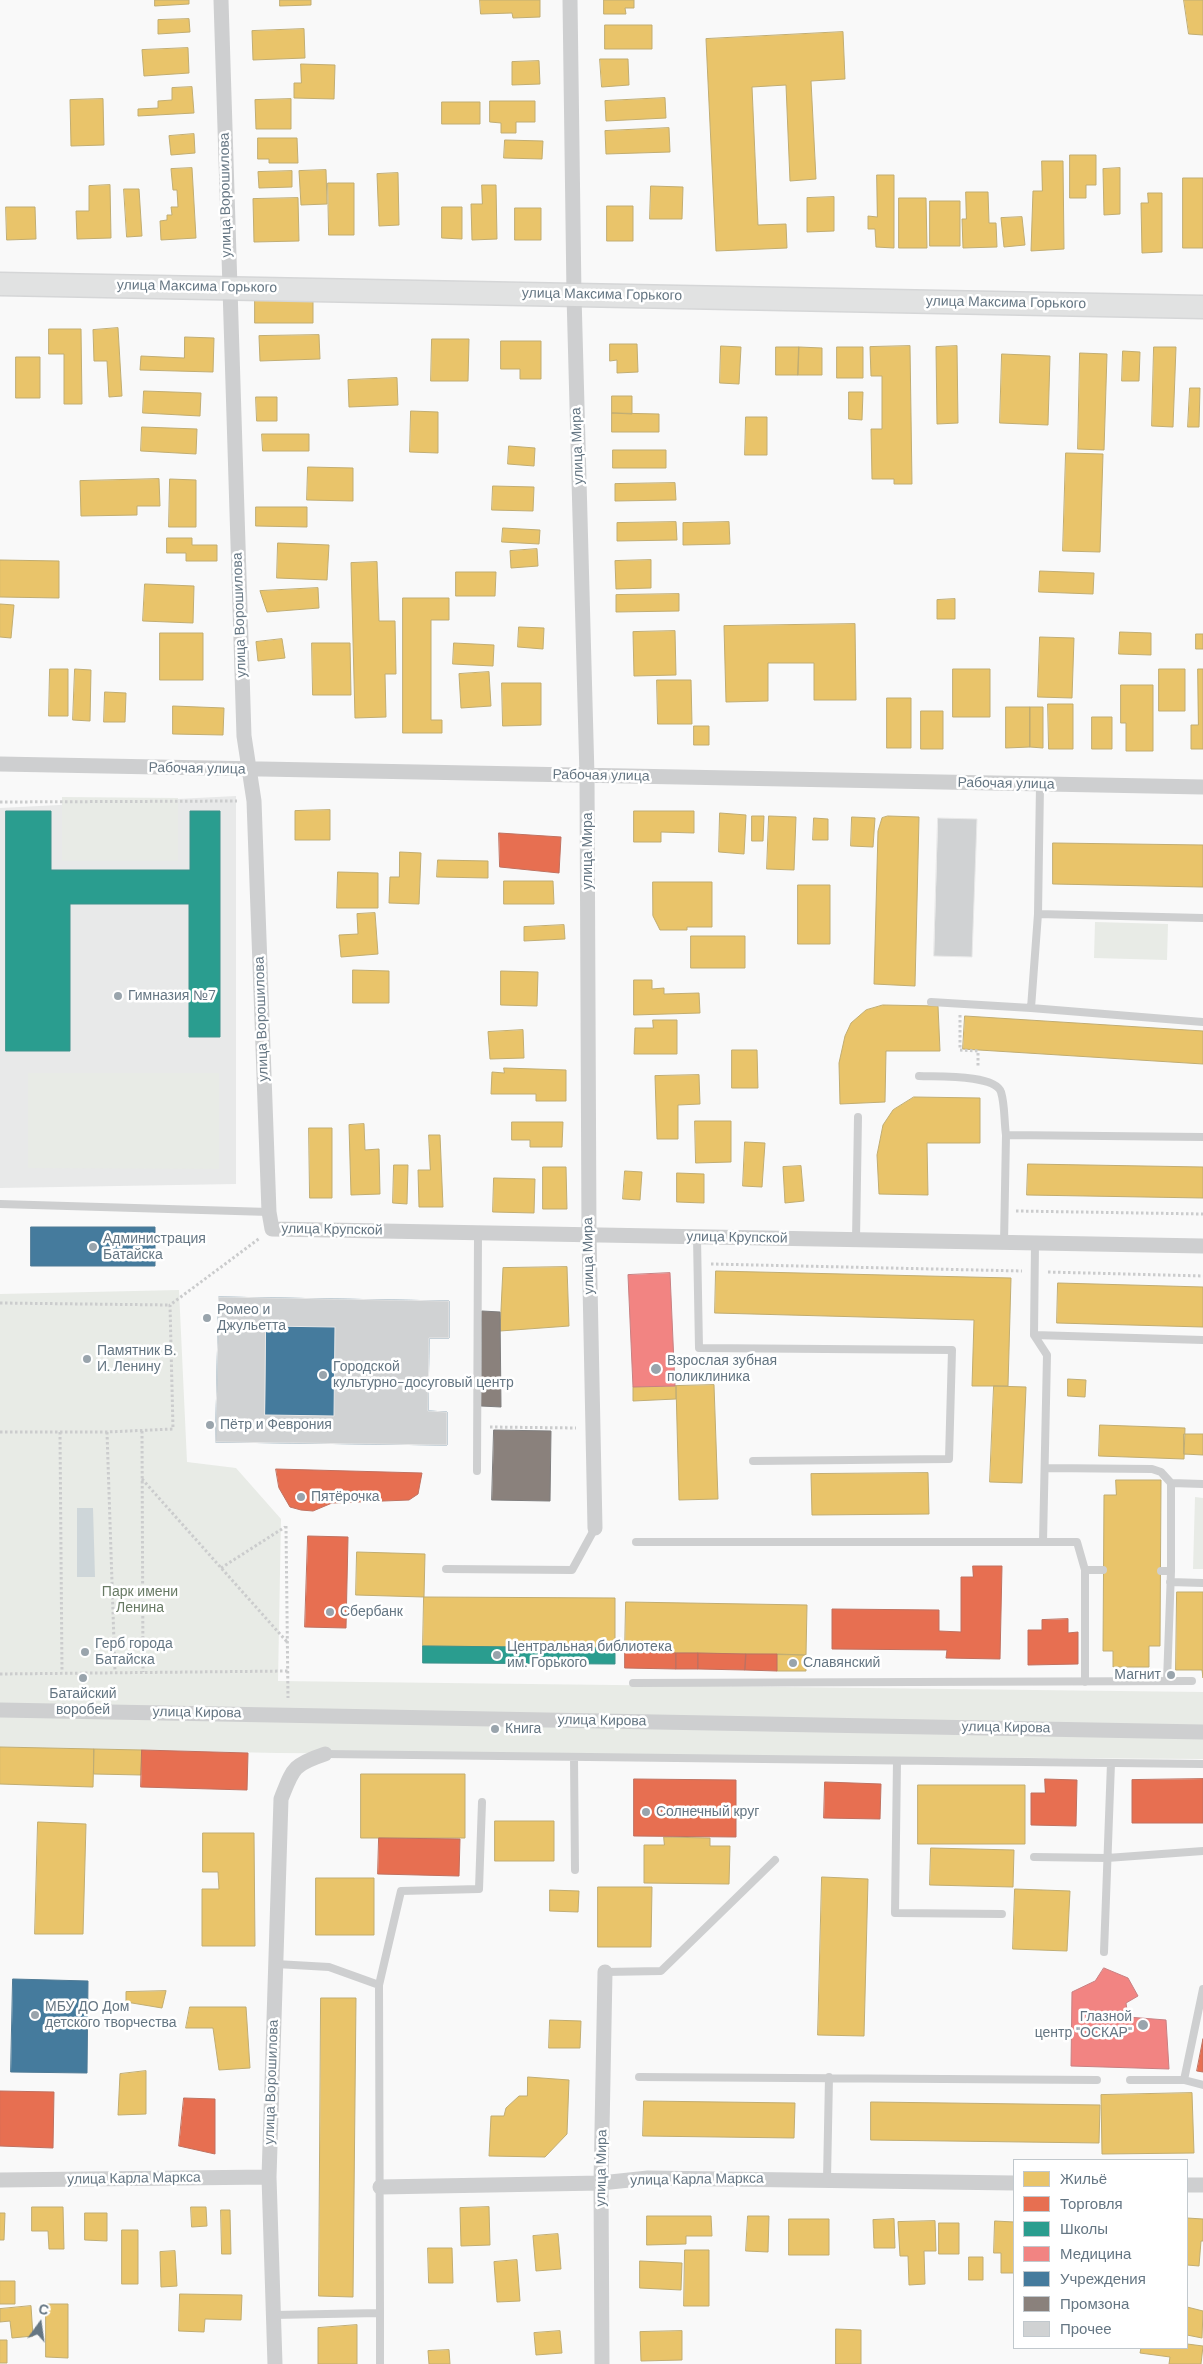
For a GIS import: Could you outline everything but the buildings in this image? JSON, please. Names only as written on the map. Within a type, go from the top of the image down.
[{"type":"main road","name":"улица Максима Горького","points":[[0,284],[1203,307]]},
{"type":"street","name":"улица Ворошилова","points":[[221,0],[244,736],[254,801],[268,1212],[272,1229]]},
{"type":"street","name":"улица Мира","points":[[570,0],[574,295],[587,776],[588,1236],[595,1528]]},
{"type":"street","name":"Рабочая улица","points":[[0,764],[1203,787]]},
{"type":"street","name":"улица Крупской","points":[[272,1229],[1203,1246]]},
{"type":"street","name":"улица Кирова","points":[[0,1710],[1203,1732]]},
{"type":"street","name":"улица Ворошилова","points":[[274,2364],[269,2177],[281,1800],[293,1770],[305,1761],[325,1754]]},
{"type":"street","name":"улица Мира","points":[[602,2364],[601,2184],[604,1972]]},
{"type":"street","name":"улица Карла Маркса","points":[[0,2180],[269,2177]]},
{"type":"street","name":"улица Карла Маркса","points":[[380,2187],[601,2184],[648,2178],[1013,2183]]},
{"type":"street","points":[[1188,2185],[1203,2185]]},
{"type":"lane","points":[[1031,1008],[1038,914],[1040,785]]},
{"type":"lane","points":[[1038,914],[1203,918]]},
{"type":"lane","points":[[931,1002],[961,1002],[1203,1022]]},
{"type":"lane","points":[[919,1076],[978,1079],[994,1083],[1000,1090],[1006,1135],[1004,1243]]},
{"type":"lane","points":[[856,1240],[858,1117]]},
{"type":"lane","points":[[1006,1135],[1203,1137]]},
{"type":"lane","points":[[0,1204],[268,1212]]},
{"type":"lane","points":[[476,1471],[478,1233]]},
{"type":"lane","points":[[697,1238],[700,1348],[952,1350],[949,1459],[753,1461]]},
{"type":"lane","points":[[1035,1244],[1034,1335],[1047,1355],[1043,1542]]},
{"type":"lane","points":[[1034,1335],[1203,1340]]},
{"type":"lane","points":[[1045,1468],[1152,1469],[1161,1472],[1171,1483],[1171,1571],[1167,1681]]},
{"type":"lane","points":[[1171,1483],[1203,1484]]},
{"type":"lane","name":"улица Мира","points":[[446,1569],[572,1570],[595,1528]]},
{"type":"lane","points":[[636,1542],[1077,1542],[1085,1570],[1085,1682]]},
{"type":"lane","points":[[1085,1570],[1104,1570]]},
{"type":"lane","points":[[1161,1571],[1171,1571]]},
{"type":"lane","points":[[1170,1582],[1203,1583]]},
{"type":"lane","points":[[632,1683],[1192,1681]]},
{"type":"lane","points":[[325,1754],[1203,1764]]},
{"type":"lane","points":[[574,1757],[574,1870]]},
{"type":"lane","points":[[897,1761],[895,1913],[1002,1914]]},
{"type":"lane","points":[[1104,1952],[1111,1763]]},
{"type":"lane","points":[[380,2364],[379,1985],[401,1891],[479,1889],[482,1802]]},
{"type":"lane","points":[[1034,1857],[1107,1858],[1203,1851]]},
{"type":"lane","points":[[604,1972],[661,1971],[775,1860]]},
{"type":"lane","points":[[276,1964],[329,1967],[379,1985]]},
{"type":"lane","points":[[1184,2080],[1203,1989]]},
{"type":"lane","points":[[639,2078],[828,2077],[1097,2080]]},
{"type":"lane","points":[[827,2180],[828,2077]]},
{"type":"lane","points":[[1130,2080],[1184,2080],[1203,2084]]},
{"type":"lane","points":[[273,2315],[380,2313]]},
{"type":"path","points":[[0,802],[254,801]]},
{"type":"path","points":[[961,1002],[960,1050],[978,1051],[978,1079]]},
{"type":"path","points":[[1005,1210],[1203,1214]]},
{"type":"path","points":[[0,1303],[170,1305],[272,1229]]},
{"type":"path","points":[[698,1263],[1203,1276]]},
{"type":"path","points":[[0,1432],[173,1430],[170,1305]]},
{"type":"path","points":[[477,1426],[593,1429]]},
{"type":"path","points":[[142,1431],[143,1672]]},
{"type":"path","points":[[60,1432],[62,1672]]},
{"type":"path","points":[[108,1432],[115,1672]]},
{"type":"path","points":[[142,1479],[288,1643]]},
{"type":"path","points":[[220,1568],[286,1526],[289,1715]]},
{"type":"path","points":[[0,1674],[288,1671]]},
{"type":"shaded area","name":"Гимназия №7","points":[[236,796],[236,1184],[0,1188],[0,808]]},
{"type":"shaded area","points":[[77,1508],[93,1508],[95,1577],[77,1577]]},
{"type":"green space","points":[[62,797],[178,798],[178,861],[62,861]]},
{"type":"green space","points":[[1095,922],[1168,924],[1167,960],[1094,958]]},
{"type":"green space","points":[[28,1073],[219,1073],[219,1169],[28,1168]]},
{"type":"green space","name":"Парк имени Ленина","points":[[179,1290],[187,1462],[236,1468],[281,1519],[278,1681],[1203,1692],[1203,1759],[277,1753],[0,1747],[0,1294]]},
{"type":"green space","points":[[1195,1497],[1203,1498],[1203,1569],[1193,1569]]},
{"type":"place","name":"Гимназия №7","points":[[118,996]]},
{"type":"place","name":"Администрация Батайска","points":[[93,1247]]},
{"type":"place","name":"Ромео и Джульетта","points":[[207,1318]]},
{"type":"place","name":"Памятник В. И. Ленину","points":[[87,1359]]},
{"type":"place","name":"Взрослая зубная поликлиника","points":[[656,1369]]},
{"type":"place","name":"Городской культурно-досуговый центр","points":[[323,1375]]},
{"type":"place","name":"Пётр и Феврония","points":[[210,1425]]},
{"type":"place","name":"Пятёрочка","points":[[301,1497]]},
{"type":"place","name":"Сбербанк","points":[[330,1612]]},
{"type":"place","name":"Герб города Батайска","points":[[85,1652]]},
{"type":"place","name":"Центральная библиотека им. Горького","points":[[497,1655]]},
{"type":"place","name":"Славянский","points":[[793,1663]]},
{"type":"place","name":"Магнит","points":[[1171,1675]]},
{"type":"place","name":"Батайский воробей","points":[[83,1678]]},
{"type":"place","name":"Книга","points":[[495,1729]]},
{"type":"place","name":"Солнечный круг","points":[[646,1812]]},
{"type":"place","name":"МБУ ДО Дом детского творчества","points":[[35,2015]]},
{"type":"place","name":"Глазной центр \"ОСКАР\"","points":[[1143,2025]]}]
